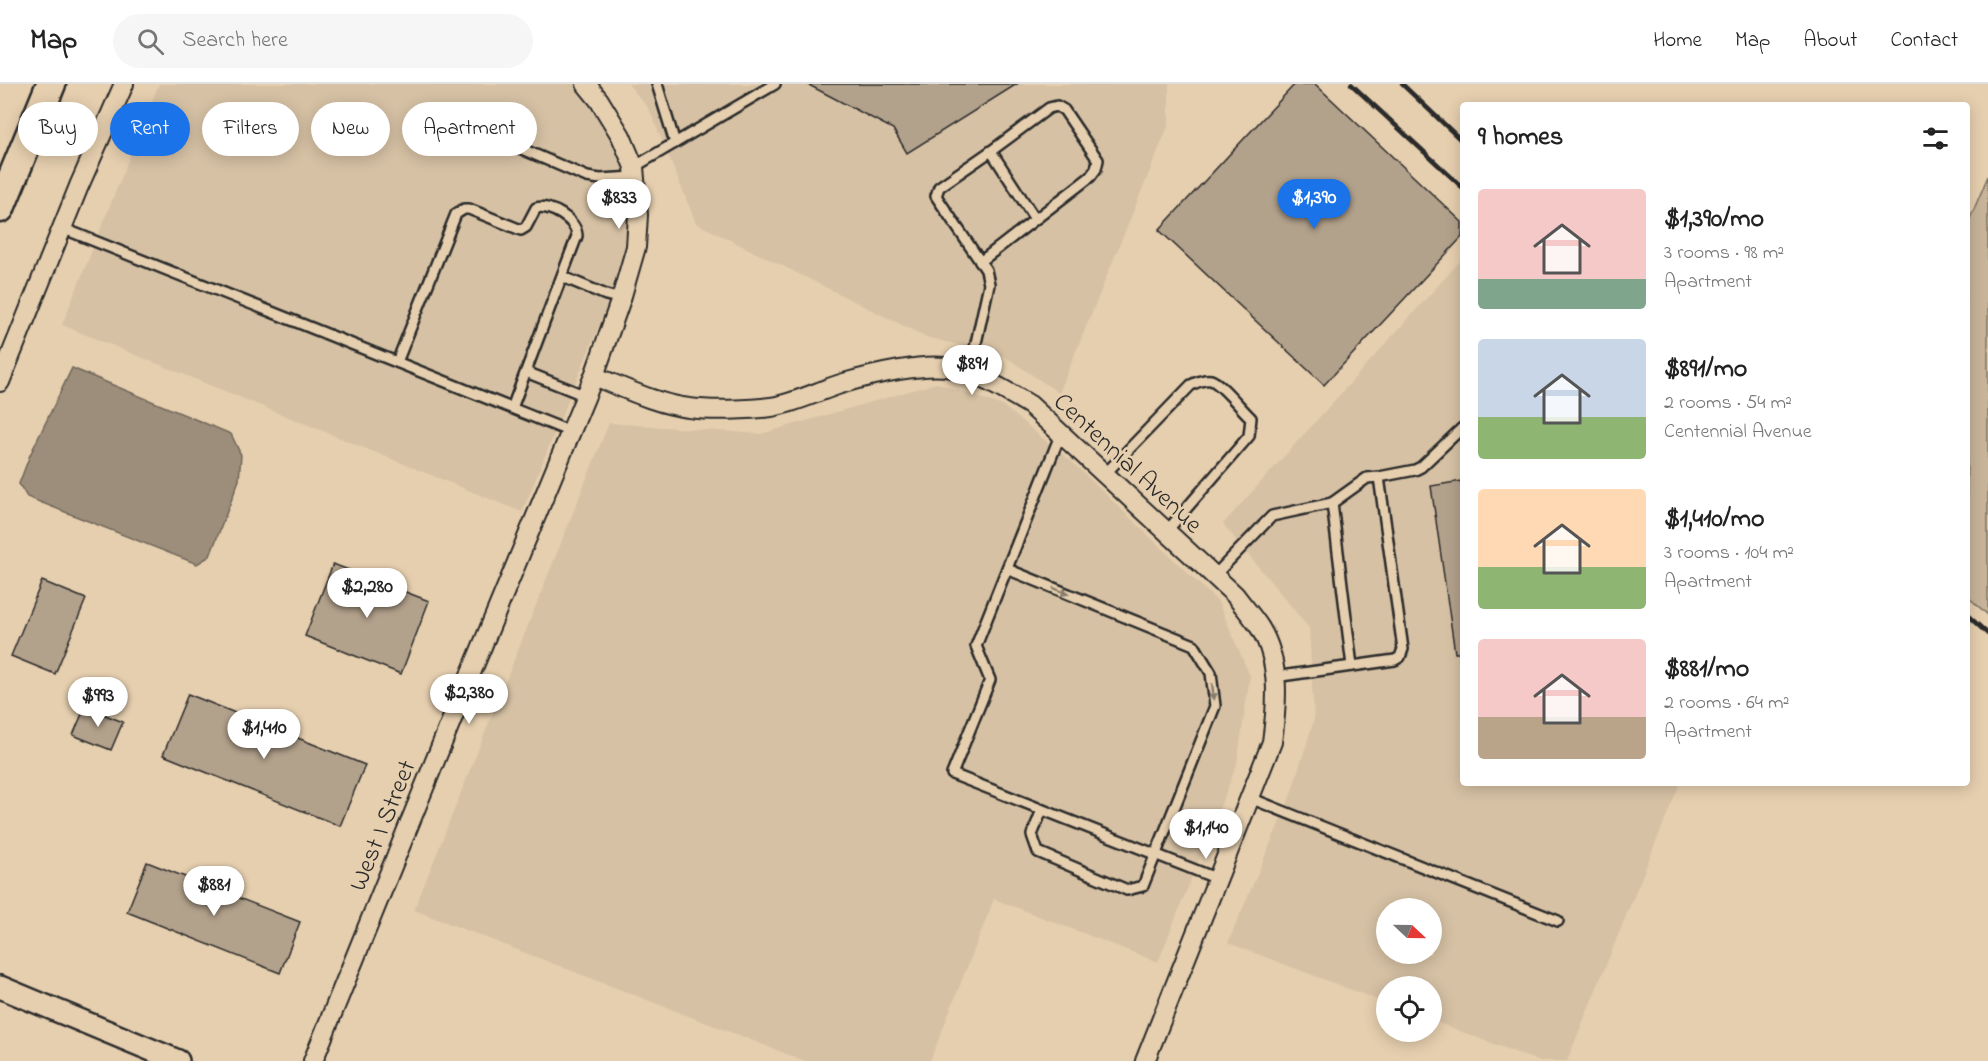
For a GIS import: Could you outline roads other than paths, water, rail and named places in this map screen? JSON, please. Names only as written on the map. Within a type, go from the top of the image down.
[{"type":"highway","points":[[0,208],[51,84]]},
{"type":"street","points":[[0,382],[62,228],[124,84]]},
{"type":"street","name":"West I Street","points":[[313,1061],[594,376],[621,299],[636,247],[638,215],[634,172],[621,136],[599,100],[586,84]]},
{"type":"street","name":"Centennial Avenue","points":[[594,376],[657,401],[689,408],[710,408],[771,406],[843,383],[891,372],[951,368],[996,386],[1030,405],[1234,595],[1261,629],[1274,668],[1277,706],[1272,742],[1145,1061]]},
{"type":"street","points":[[0,987],[178,1061]]},
{"type":"lane","points":[[657,84],[675,143]]},
{"type":"lane","points":[[537,155],[587,177],[612,179],[634,172],[675,143],[775,84]]},
{"type":"lane","points":[[969,375],[989,284],[986,270],[980,262],[936,196],[939,187],[1049,108],[1057,106],[1064,110],[1098,160],[1096,170],[980,262]]},
{"type":"lane","points":[[991,151],[1035,219]]},
{"type":"lane","points":[[397,362],[456,214],[469,209],[521,230],[526,227],[533,212],[539,207],[567,219],[574,226],[577,236],[512,408]]},
{"type":"lane","points":[[62,228],[571,432]]},
{"type":"lane","points":[[563,277],[621,299]]},
{"type":"lane","points":[[526,372],[586,396]]},
{"type":"lane","points":[[1105,474],[1191,385],[1211,380],[1218,385],[1251,418],[1249,436],[1166,532]]},
{"type":"lane","points":[[1214,576],[1272,516],[1332,503],[1367,478],[1415,470],[1460,431]]},
{"type":"lane","points":[[1061,434],[976,646],[990,680],[952,774],[1218,879]]},
{"type":"lane","points":[[1274,668],[1352,666],[1395,660],[1400,657],[1403,649],[1379,477]]},
{"type":"lane","points":[[1332,503],[1352,666]]},
{"type":"lane","points":[[1007,569],[1194,645],[1211,673],[1215,706],[1143,886],[1127,890],[1038,852],[1032,835],[1042,810]]},
{"type":"lane","points":[[1250,798],[1558,921]]},
{"type":"railway","points":[[1351,84],[1460,185]]},
{"type":"railway","points":[[1402,84],[1460,139]]},
{"type":"railway","points":[[1970,618],[1988,634]]}]
